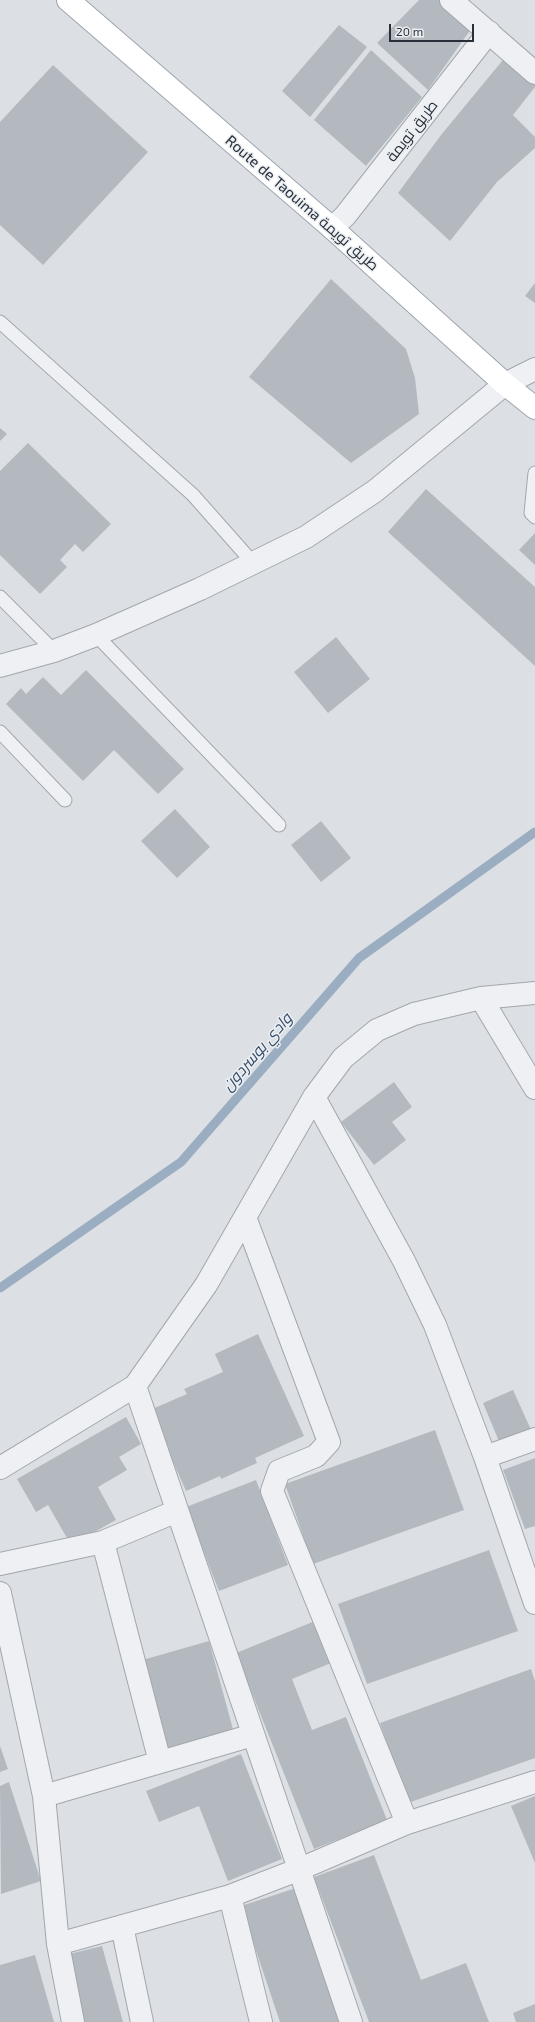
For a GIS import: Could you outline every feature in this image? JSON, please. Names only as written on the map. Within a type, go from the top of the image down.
[{"type":"main road","name":"Route de Taouima طريق تويمة","points":[[68,0],[332,228],[505,384],[535,408]]},
{"type":"street","points":[[451,0],[535,73]]},
{"type":"street","name":"طريق تويمة","points":[[332,228],[345,216],[489,32]]},
{"type":"street","points":[[1,666],[54,651],[96,635],[254,564],[306,537],[375,491],[505,384],[535,369]]},
{"type":"street","points":[[0,1468],[135,1386],[206,1285],[314,1097],[343,1058],[377,1030],[414,1014],[481,998],[535,993]]},
{"type":"street","points":[[481,998],[535,1088]]},
{"type":"street","points":[[314,1097],[404,1261],[432,1318],[485,1457],[526,1544],[535,1603]]},
{"type":"street","points":[[246,1216],[329,1442],[316,1456],[279,1471],[272,1491],[408,1823]]},
{"type":"street","points":[[135,1386],[351,2022]]},
{"type":"street","points":[[485,1457],[535,1439]]},
{"type":"street","points":[[0,1564],[103,1542],[177,1511]]},
{"type":"street","points":[[103,1542],[160,1762]]},
{"type":"street","points":[[0,1593],[44,1796],[58,1944],[73,2022]]},
{"type":"street","points":[[44,1796],[253,1735]]},
{"type":"street","points":[[58,1944],[230,1896],[300,1870],[408,1823],[535,1782]]},
{"type":"street","points":[[230,1896],[261,2022]]},
{"type":"street","points":[[122,1926],[142,2022]]},
{"type":"lane","points":[[0,322],[193,495],[254,564]]},
{"type":"lane","points":[[535,473],[531,513],[535,517]]},
{"type":"lane","points":[[0,597],[54,651]]},
{"type":"lane","points":[[96,635],[279,825]]},
{"type":"lane","points":[[0,732],[65,800]]},
{"type":"building","points":[[419,0],[439,0],[471,29],[428,90],[377,43]]},
{"type":"building","points":[[339,25],[367,47],[310,117],[282,91]]},
{"type":"building","points":[[371,50],[422,97],[366,166],[314,120]]},
{"type":"building","points":[[507,55],[535,77],[535,87],[513,115],[535,137],[535,148],[497,182],[450,241],[398,193],[441,135]]},
{"type":"building","points":[[53,65],[148,152],[43,265],[0,225],[0,122]]},
{"type":"building","points":[[331,279],[406,349],[415,378],[419,414],[351,463],[249,377]]},
{"type":"building","points":[[535,283],[535,303],[525,296]]},
{"type":"building","points":[[0,428],[7,434],[0,441]]},
{"type":"building","points":[[28,443],[111,524],[83,552],[75,544],[60,560],[67,567],[40,594],[0,555],[0,471]]},
{"type":"building","points":[[426,489],[535,587],[535,666],[388,532]]},
{"type":"building","points":[[535,533],[535,565],[519,550]]},
{"type":"building","points":[[336,637],[370,679],[328,713],[294,672]]},
{"type":"building","points":[[86,670],[184,769],[158,794],[114,750],[83,781],[6,704],[21,688],[26,694],[43,677],[61,695]]},
{"type":"building","points":[[175,809],[210,847],[177,878],[141,841]]},
{"type":"building","points":[[321,821],[351,858],[321,882],[291,845]]},
{"type":"building","points":[[394,1082],[412,1107],[392,1122],[406,1140],[374,1165],[341,1122]]},
{"type":"building","points":[[258,1334],[304,1436],[255,1458],[257,1463],[221,1479],[220,1476],[186,1491],[150,1410],[187,1394],[184,1389],[223,1372],[215,1354]]},
{"type":"building","points":[[513,1390],[532,1432],[501,1446],[483,1403]]},
{"type":"building","points":[[126,1417],[141,1444],[119,1457],[127,1470],[98,1487],[116,1520],[71,1545],[48,1505],[36,1512],[17,1479]]},
{"type":"building","points":[[435,1430],[464,1510],[313,1564],[285,1484]]},
{"type":"building","points":[[535,1458],[535,1526],[525,1529],[503,1470]]},
{"type":"building","points":[[256,1480],[288,1565],[219,1591],[186,1507]]},
{"type":"building","points":[[489,1550],[518,1631],[367,1684],[338,1604]]},
{"type":"building","points":[[315,1621],[331,1663],[292,1679],[312,1730],[346,1717],[387,1820],[314,1849],[236,1653]]},
{"type":"building","points":[[209,1641],[234,1733],[164,1753],[139,1661]]},
{"type":"building","points":[[531,1669],[535,1681],[535,1758],[408,1803],[380,1723]]},
{"type":"building","points":[[0,1746],[8,1769],[0,1772]]},
{"type":"building","points":[[241,1754],[282,1859],[228,1881],[199,1806],[159,1822],[146,1791]]},
{"type":"building","points":[[9,1782],[41,1881],[1,1894],[0,1786]]},
{"type":"building","points":[[535,1796],[535,1863],[511,1806]]},
{"type":"building","points":[[374,1855],[421,1980],[466,1963],[489,2022],[369,2022],[314,1877]]},
{"type":"building","points":[[296,1888],[341,2022],[280,2022],[241,1906]]},
{"type":"building","points":[[102,1946],[123,2022],[79,2022],[61,1956]]},
{"type":"building","points":[[35,1955],[54,2022],[0,2022],[0,1965]]},
{"type":"building","points":[[535,2004],[535,2022],[516,2022],[513,2013]]},
{"type":"waterway","name":"وادي بوسردون","points":[[0,1288],[181,1162],[359,958],[535,832]]}]
